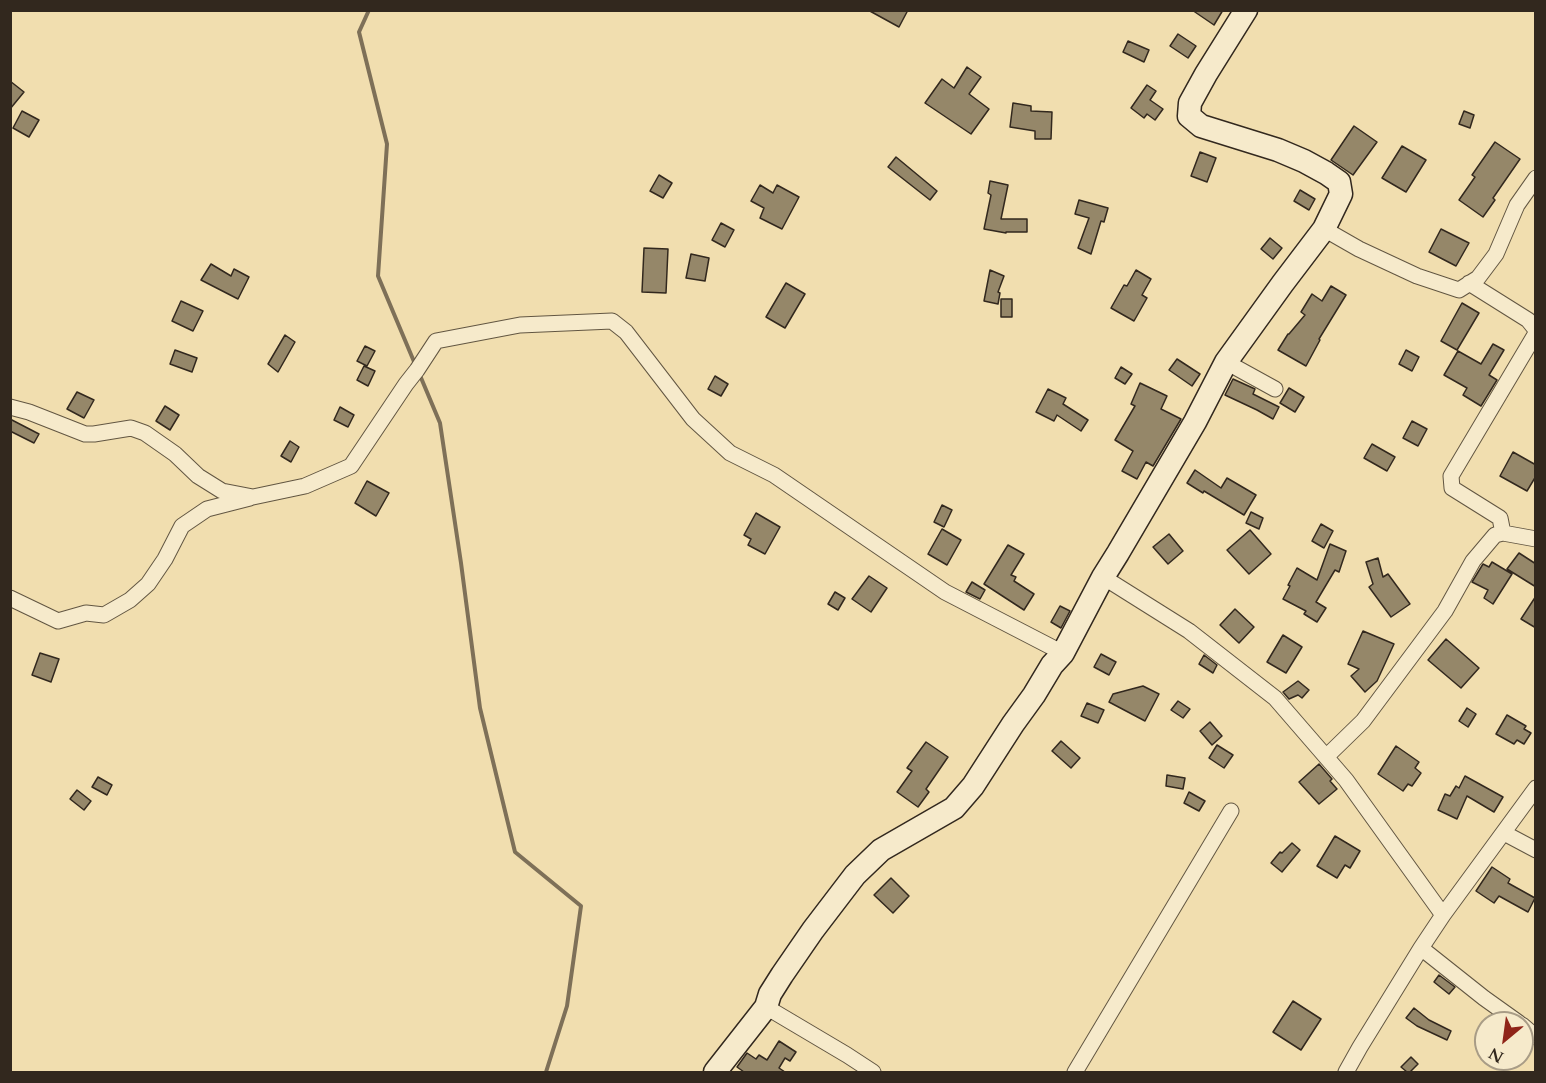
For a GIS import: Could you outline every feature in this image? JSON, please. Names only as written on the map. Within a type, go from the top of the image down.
[{"type":"street","points":[[715,1072],[766,1007],[770,994],[782,975],[855,875],[881,850],[954,808],[972,786],[1052,665],[1063,653],[1102,577],[1196,422],[1226,362],[1324,229],[1341,194],[1339,182],[1326,172],[1304,161],[1278,150],[1201,126],[1189,116],[1190,103],[1246,10]]},
{"type":"street","points":[[1324,229],[1359,249],[1417,276],[1459,290],[1478,278],[1496,254],[1516,205],[1536,178]]},
{"type":"street","points":[[1469,283],[1528,320],[1536,331],[1451,476],[1452,488],[1500,518],[1503,532]]},
{"type":"street","points":[[10,598],[58,621],[86,613],[104,615],[130,600],[147,584],[165,559],[182,526],[207,509],[305,486],[351,466],[435,341],[520,325],[612,321],[626,332],[693,419],[730,453],[774,475],[945,592],[1063,653]]},
{"type":"street","points":[[1226,362],[1275,390]]},
{"type":"street","points":[[10,407],[29,412],[85,435],[131,428],[145,433],[175,454],[198,476],[222,491],[253,497]]},
{"type":"street","points":[[1326,757],[1363,721],[1445,611],[1473,561],[1495,536],[1503,532],[1536,539]]},
{"type":"street","points":[[1102,577],[1189,631],[1275,698],[1346,780],[1443,915]]},
{"type":"street","points":[[1346,1072],[1359,1047],[1443,915],[1536,788]]},
{"type":"street","points":[[1075,1072],[1231,811]]},
{"type":"street","points":[[1504,833],[1536,850]]},
{"type":"street","points":[[1421,948],[1502,1011]]},
{"type":"street","points":[[766,1007],[873,1072]]},
{"type":"building","points":[[868,10],[908,10],[899,27]]},
{"type":"building","points":[[1192,10],[1223,10],[1214,25]]},
{"type":"building","points":[[1178,34],[1196,46],[1188,58],[1170,46]]},
{"type":"building","points":[[1128,41],[1149,50],[1144,62],[1123,52]]},
{"type":"building","points":[[967,67],[981,77],[969,94],[989,109],[971,134],[925,103],[942,79],[954,88]]},
{"type":"building","points":[[10,81],[24,92],[10,109]]},
{"type":"building","points":[[1147,85],[1156,91],[1150,100],[1163,109],[1155,120],[1147,114],[1144,118],[1131,108]]},
{"type":"building","points":[[1013,103],[1031,106],[1031,111],[1052,112],[1051,139],[1035,139],[1035,131],[1010,127]]},
{"type":"building","points":[[22,111],[39,120],[29,137],[13,128]]},
{"type":"building","points":[[1464,111],[1474,115],[1470,128],[1459,124]]},
{"type":"building","points":[[1354,126],[1377,142],[1353,175],[1331,160]]},
{"type":"building","points":[[1495,142],[1520,159],[1483,217],[1459,200],[1475,177],[1472,175]]},
{"type":"building","points":[[1402,146],[1426,160],[1406,192],[1382,178]]},
{"type":"building","points":[[1200,152],[1216,158],[1207,182],[1191,176]]},
{"type":"building","points":[[896,157],[937,191],[930,200],[888,167]]},
{"type":"building","points":[[659,175],[672,183],[663,198],[650,191]]},
{"type":"building","points":[[990,181],[1008,185],[1001,219],[1027,219],[1027,232],[1006,233],[984,229],[991,195],[988,193]]},
{"type":"building","points":[[760,185],[773,193],[777,185],[799,197],[782,229],[760,218],[764,208],[751,201]]},
{"type":"building","points":[[1300,190],[1315,199],[1309,210],[1294,201]]},
{"type":"building","points":[[1079,200],[1108,208],[1104,222],[1101,221],[1091,254],[1078,248],[1089,218],[1075,214]]},
{"type":"building","points":[[721,223],[734,230],[725,247],[712,240]]},
{"type":"building","points":[[1441,229],[1469,243],[1456,266],[1429,252]]},
{"type":"building","points":[[1270,238],[1282,248],[1273,259],[1261,249]]},
{"type":"building","points":[[644,248],[668,249],[666,293],[642,292]]},
{"type":"building","points":[[691,254],[709,258],[705,281],[686,278]]},
{"type":"building","points":[[211,264],[231,276],[234,269],[249,277],[238,299],[201,280]]},
{"type":"building","points":[[990,270],[1004,276],[998,292],[1000,293],[998,304],[984,301]]},
{"type":"building","points":[[1136,270],[1151,279],[1142,295],[1147,298],[1134,321],[1111,308]]},
{"type":"building","points":[[786,283],[805,294],[785,328],[766,317]]},
{"type":"building","points":[[1331,286],[1346,295],[1319,339],[1306,366],[1278,350],[1288,334],[1305,315],[1301,312],[1312,294],[1322,301]]},
{"type":"building","points":[[1001,299],[1012,299],[1012,317],[1001,317]]},
{"type":"building","points":[[181,301],[203,311],[193,331],[172,321]]},
{"type":"building","points":[[1462,303],[1479,313],[1457,350],[1441,341]]},
{"type":"building","points":[[285,335],[295,342],[278,372],[268,364]]},
{"type":"building","points":[[1493,344],[1504,350],[1489,375],[1497,380],[1481,406],[1463,395],[1467,388],[1444,375],[1458,351],[1481,364]]},
{"type":"building","points":[[365,346],[375,351],[367,366],[357,361]]},
{"type":"building","points":[[175,350],[197,358],[192,372],[170,364]]},
{"type":"building","points":[[1406,350],[1419,357],[1412,371],[1399,364]]},
{"type":"building","points":[[1177,359],[1200,374],[1192,386],[1169,370]]},
{"type":"building","points":[[364,366],[375,371],[368,386],[357,380]]},
{"type":"building","points":[[1121,367],[1132,374],[1125,384],[1115,378]]},
{"type":"building","points":[[715,376],[728,384],[721,396],[708,389]]},
{"type":"building","points":[[1233,379],[1255,389],[1253,394],[1279,407],[1273,419],[1225,395]]},
{"type":"building","points":[[1140,383],[1167,396],[1161,409],[1181,419],[1153,466],[1146,462],[1137,479],[1122,471],[1133,451],[1115,440],[1135,406],[1131,404]]},
{"type":"building","points":[[1289,388],[1304,397],[1295,412],[1280,403]]},
{"type":"building","points":[[1048,389],[1066,398],[1063,404],[1088,420],[1081,431],[1057,415],[1054,421],[1036,412]]},
{"type":"building","points":[[77,392],[94,400],[84,418],[67,409]]},
{"type":"building","points":[[165,406],[179,415],[170,430],[156,421]]},
{"type":"building","points":[[340,407],[354,415],[348,427],[334,420]]},
{"type":"building","points":[[10,419],[39,434],[34,443],[10,431]]},
{"type":"building","points":[[1412,421],[1427,429],[1418,446],[1403,438]]},
{"type":"building","points":[[290,441],[299,447],[291,462],[281,456]]},
{"type":"building","points":[[1372,444],[1395,457],[1387,471],[1364,458]]},
{"type":"building","points":[[1513,452],[1536,465],[1536,476],[1527,491],[1500,476]]},
{"type":"building","points":[[1195,470],[1221,488],[1227,478],[1256,495],[1244,515],[1187,483]]},
{"type":"building","points":[[367,481],[389,493],[376,516],[355,503]]},
{"type":"building","points":[[942,505],[952,510],[944,527],[934,522]]},
{"type":"building","points":[[1251,512],[1263,518],[1259,529],[1246,523]]},
{"type":"building","points":[[756,513],[780,527],[765,554],[748,545],[751,539],[744,535]]},
{"type":"building","points":[[1321,524],[1333,531],[1324,548],[1312,541]]},
{"type":"building","points":[[942,529],[961,540],[947,565],[928,554]]},
{"type":"building","points":[[1250,530],[1271,554],[1249,574],[1227,550]]},
{"type":"building","points":[[1169,534],[1183,551],[1168,564],[1153,547]]},
{"type":"building","points":[[1330,544],[1346,551],[1339,572],[1335,570],[1316,602],[1326,608],[1317,622],[1304,614],[1306,611],[1283,599],[1297,568],[1317,580]]},
{"type":"building","points":[[1008,545],[1024,554],[1011,575],[1016,577],[1014,581],[1034,594],[1024,610],[984,584]]},
{"type":"building","points":[[1519,553],[1536,564],[1536,587],[1507,569]]},
{"type":"building","points":[[1378,558],[1383,577],[1388,574],[1410,604],[1391,617],[1369,587],[1373,584],[1366,562]]},
{"type":"building","points":[[1492,562],[1512,574],[1493,604],[1484,598],[1488,590],[1472,582],[1483,564],[1489,567]]},
{"type":"building","points":[[869,576],[887,588],[871,612],[852,599]]},
{"type":"building","points":[[972,582],[985,590],[980,599],[966,592]]},
{"type":"building","points":[[835,592],[845,598],[838,610],[828,604]]},
{"type":"building","points":[[1536,596],[1536,628],[1521,619]]},
{"type":"building","points":[[1060,606],[1070,611],[1061,628],[1051,622]]},
{"type":"building","points":[[1235,609],[1254,627],[1239,643],[1220,625]]},
{"type":"building","points":[[1363,631],[1394,644],[1377,681],[1365,692],[1351,676],[1359,669],[1348,664]]},
{"type":"building","points":[[1283,635],[1302,647],[1286,673],[1267,662]]},
{"type":"building","points":[[1446,639],[1479,668],[1461,688],[1428,660]]},
{"type":"building","points":[[40,653],[59,659],[51,682],[32,675]]},
{"type":"building","points":[[1101,654],[1116,662],[1109,675],[1094,667]]},
{"type":"building","points":[[1204,655],[1217,665],[1213,673],[1199,664]]},
{"type":"building","points":[[1298,681],[1309,690],[1302,698],[1298,695],[1289,699],[1283,692]]},
{"type":"building","points":[[1143,686],[1159,694],[1145,721],[1109,702],[1113,694]]},
{"type":"building","points":[[1178,701],[1190,709],[1183,718],[1171,710]]},
{"type":"building","points":[[1087,703],[1104,710],[1098,723],[1081,716]]},
{"type":"building","points":[[1467,708],[1476,714],[1468,727],[1459,721]]},
{"type":"building","points":[[1507,715],[1526,726],[1524,729],[1531,733],[1524,744],[1517,740],[1514,744],[1496,734]]},
{"type":"building","points":[[1210,722],[1222,736],[1212,745],[1200,731]]},
{"type":"building","points":[[1061,741],[1080,758],[1071,768],[1052,751]]},
{"type":"building","points":[[926,742],[948,757],[926,789],[929,792],[918,807],[897,792],[912,771],[907,768]]},
{"type":"building","points":[[1217,745],[1233,755],[1224,768],[1209,758]]},
{"type":"building","points":[[1396,746],[1419,762],[1415,768],[1421,773],[1412,786],[1408,784],[1403,791],[1378,774]]},
{"type":"building","points":[[1319,764],[1337,789],[1319,804],[1299,782]]},
{"type":"building","points":[[1167,775],[1185,778],[1183,789],[1166,786]]},
{"type":"building","points":[[1465,776],[1503,797],[1494,812],[1467,796],[1457,819],[1438,810],[1445,794],[1450,796],[1456,786],[1459,788]]},
{"type":"building","points":[[98,777],[112,785],[107,795],[92,787]]},
{"type":"building","points":[[77,790],[91,801],[84,810],[70,799]]},
{"type":"building","points":[[1189,792],[1205,801],[1199,811],[1184,803]]},
{"type":"building","points":[[1335,836],[1360,851],[1350,868],[1345,865],[1337,878],[1317,866]]},
{"type":"building","points":[[1292,843],[1300,850],[1282,872],[1271,863]]},
{"type":"building","points":[[1492,867],[1510,879],[1508,883],[1535,898],[1528,912],[1499,896],[1494,903],[1476,891]]},
{"type":"building","points":[[891,878],[909,896],[893,913],[874,895]]},
{"type":"building","points":[[1439,975],[1455,987],[1449,994],[1434,982]]},
{"type":"building","points":[[1293,1001],[1321,1019],[1301,1050],[1273,1032]]},
{"type":"building","points":[[1414,1008],[1429,1020],[1451,1031],[1447,1040],[1417,1026],[1406,1018]]},
{"type":"building","points":[[779,1041],[796,1052],[790,1061],[785,1058],[779,1068],[785,1072],[744,1072],[737,1067],[747,1053],[756,1059],[759,1055],[767,1060]]},
{"type":"building","points":[[1411,1057],[1418,1064],[1407,1072],[1401,1067]]},
{"type":"waterway","points":[[369,10],[359,32],[387,144],[378,276],[415,364]]},
{"type":"waterway","points":[[419,373],[440,423],[480,708],[515,852],[581,906],[567,1006],[546,1072]]}]
